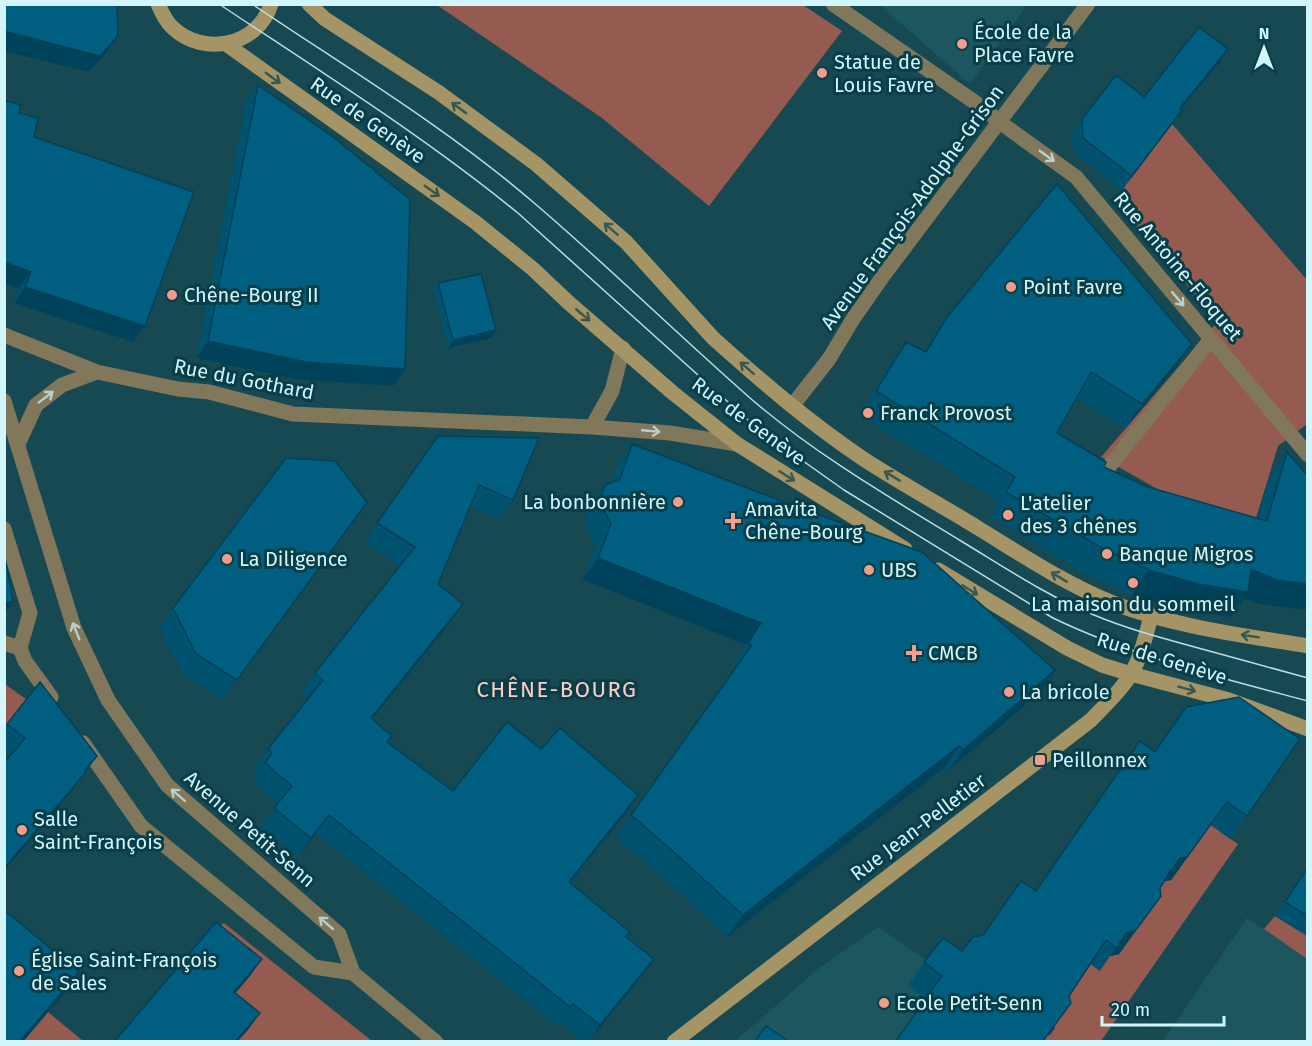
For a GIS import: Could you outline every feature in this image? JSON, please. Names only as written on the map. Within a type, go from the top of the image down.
[{"type":"main road","points":[[158,4],[174,29],[191,40],[209,45],[226,44],[247,36],[261,21],[271,4]]},
{"type":"main road","name":"Rue de Genève","points":[[309,4],[325,19],[438,92],[536,164],[626,242],[713,338],[792,406],[865,459],[1070,584],[1152,616],[1224,632],[1308,646]]},
{"type":"main road","name":"Rue de Genève","points":[[226,44],[475,222],[533,269],[673,393],[737,444],[1067,648],[1102,665],[1229,700],[1308,729]]},
{"type":"main road","name":"Rue Jean-Pelletier","points":[[674,1041],[1090,720],[1131,674],[1152,616]]},
{"type":"street","name":"Rue Antoine-Floquet","points":[[833,4],[976,103],[1076,177],[1308,455]]},
{"type":"street","name":"Avenue François-Adolphe-Grison","points":[[792,406],[829,358],[883,276],[1089,4]]},
{"type":"street","name":"Rue du Gothard","points":[[4,335],[97,372],[178,389],[209,392],[293,414],[592,427],[670,433],[737,444]]},
{"type":"street","points":[[1104,473],[1211,339]]},
{"type":"street","points":[[592,427],[612,391],[623,348]]},
{"type":"street","points":[[18,444],[36,405],[62,385],[97,372]]},
{"type":"street","name":"Avenue Petit-Senn","points":[[4,401],[74,628],[108,700],[167,785],[339,934],[353,973]]},
{"type":"street","points":[[4,530],[30,613],[20,648],[26,661],[59,709]]},
{"type":"street","points":[[4,643],[20,648]]},
{"type":"street","points":[[73,729],[141,826],[314,967],[353,973],[436,1041]]},
{"type":"shaded area","points":[[437,5],[803,5],[842,31],[709,206],[602,118]]},
{"type":"shaded area","name":"École de la Place Favre","points":[[880,5],[1027,5],[970,84]]},
{"type":"shaded area","points":[[1172,124],[1307,280],[1307,424],[1278,446],[1256,518],[1159,490],[1101,457],[1218,321],[1114,200]]},
{"type":"shaded area","points":[[5,684],[27,700],[5,729]]},
{"type":"shaded area","points":[[1205,821],[1238,844],[1101,1041],[1044,1042],[1039,1038],[1050,1035],[1055,1028],[1053,1019],[1086,961],[1119,954],[1144,919],[1143,910],[1162,882],[1171,880],[1196,845],[1194,836]]},
{"type":"shaded area","points":[[1275,916],[1307,936],[1307,959],[1264,929]]},
{"type":"shaded area","points":[[1247,918],[1307,959],[1307,1041],[1163,1041]]},
{"type":"shaded area","points":[[224,923],[372,1041],[238,1041],[222,1009],[215,929]]},
{"type":"shaded area","name":"Ecole Petit-Senn","points":[[878,927],[1044,1041],[734,1042],[818,969]]},
{"type":"shaded area","points":[[48,1012],[83,1041],[23,1042]]},
{"type":"building","points":[[4,4],[117,4],[118,36],[100,56],[4,31]]},
{"type":"building","points":[[1199,27],[1228,49],[1180,108],[1182,110],[1132,176],[1083,138],[1082,119],[1116,75],[1144,97]]},
{"type":"building","points":[[258,85],[339,141],[410,199],[405,369],[306,362],[208,341]]},
{"type":"building","points":[[4,100],[21,105],[19,113],[38,118],[34,137],[194,192],[145,326],[25,287],[31,272],[4,262]]},
{"type":"building","points":[[1057,184],[1192,344],[1142,404],[1091,372],[1057,433],[1106,462],[1104,467],[1148,487],[1267,521],[1287,452],[1308,476],[1308,584],[1277,580],[1251,569],[1248,592],[1198,584],[1149,570],[1102,548],[1006,492],[1015,477],[876,391],[906,342],[926,352],[947,317]]},
{"type":"building","points":[[481,274],[496,330],[453,340],[438,283]]},
{"type":"building","points":[[438,436],[539,438],[513,500],[479,485],[438,584],[463,604],[371,718],[392,736],[387,742],[453,791],[507,722],[541,749],[560,728],[638,795],[569,882],[630,932],[626,937],[654,959],[600,1025],[573,1004],[570,1007],[329,815],[311,838],[274,808],[292,786],[265,763],[272,753],[268,749],[323,680],[315,673],[415,547],[377,523]]},
{"type":"building","points":[[632,444],[922,552],[1055,670],[963,750],[959,746],[743,915],[631,815],[752,645],[748,643],[761,623],[598,558],[611,524],[599,501],[605,485],[620,479]]},
{"type":"building","points":[[286,458],[335,461],[367,502],[237,680],[196,654],[173,608]]},
{"type":"building","points":[[4,552],[13,602],[4,602]]},
{"type":"building","points":[[40,682],[97,756],[5,867],[4,763],[25,738],[7,724]]},
{"type":"building","points":[[1239,697],[1300,739],[1247,816],[1227,802],[1187,857],[1180,858],[1169,873],[1160,888],[1161,896],[1135,931],[1126,933],[1117,948],[1106,940],[1069,996],[1071,1003],[1043,1041],[896,1041],[942,976],[924,962],[943,938],[962,951],[973,937],[983,935],[1021,881],[1036,891],[1140,741],[1155,752],[1186,707]]},
{"type":"building","points":[[1308,867],[1308,916],[1285,902]]},
{"type":"building","points":[[4,910],[79,972],[20,1041],[4,1041]]},
{"type":"building","points":[[216,922],[262,959],[234,992],[260,1013],[236,1041],[115,1041]]},
{"type":"building","points":[[766,1026],[788,1041],[755,1041]]},
{"type":"tram line","points":[[219,4],[447,158],[519,214],[758,429],[844,490],[1053,618],[1146,655],[1308,701]]},
{"type":"tram line","points":[[252,4],[396,99],[500,175],[588,250],[750,398],[800,438],[880,491],[1026,581],[1106,620],[1308,678]]},
{"type":"place","name":"École de la Place Favre","points":[[962,44]]},
{"type":"place","name":"Statue de Louis Favre","points":[[822,73]]},
{"type":"place","name":"Point Favre","points":[[1011,287]]},
{"type":"place","name":"Chêne-Bourg II","points":[[172,295]]},
{"type":"place","name":"Franck Provost","points":[[868,413]]},
{"type":"place","name":"La bonbonnière","points":[[678,502]]},
{"type":"place","name":"L'atelier des 3 chênes","points":[[1008,515]]},
{"type":"place","name":"Amavita Chêne-Bourg","points":[[733,521]]},
{"type":"place","name":"Banque Migros","points":[[1107,554]]},
{"type":"place","name":"La Diligence","points":[[227,559]]},
{"type":"place","name":"UBS","points":[[869,570]]},
{"type":"place","name":"La maison du sommeil","points":[[1133,583]]},
{"type":"place","name":"CMCB","points":[[914,653]]},
{"type":"place","name":"La bricole","points":[[1009,692]]},
{"type":"place","name":"Peillonnex","points":[[1040,760]]},
{"type":"place","name":"Salle Saint-François","points":[[22,830]]},
{"type":"place","name":"Église Saint-François de Sales","points":[[19,971]]},
{"type":"place","name":"Ecole Petit-Senn","points":[[884,1003]]},
{"type":"district","name":"CHÊNE-BOURG","points":[[557,689]]}]
